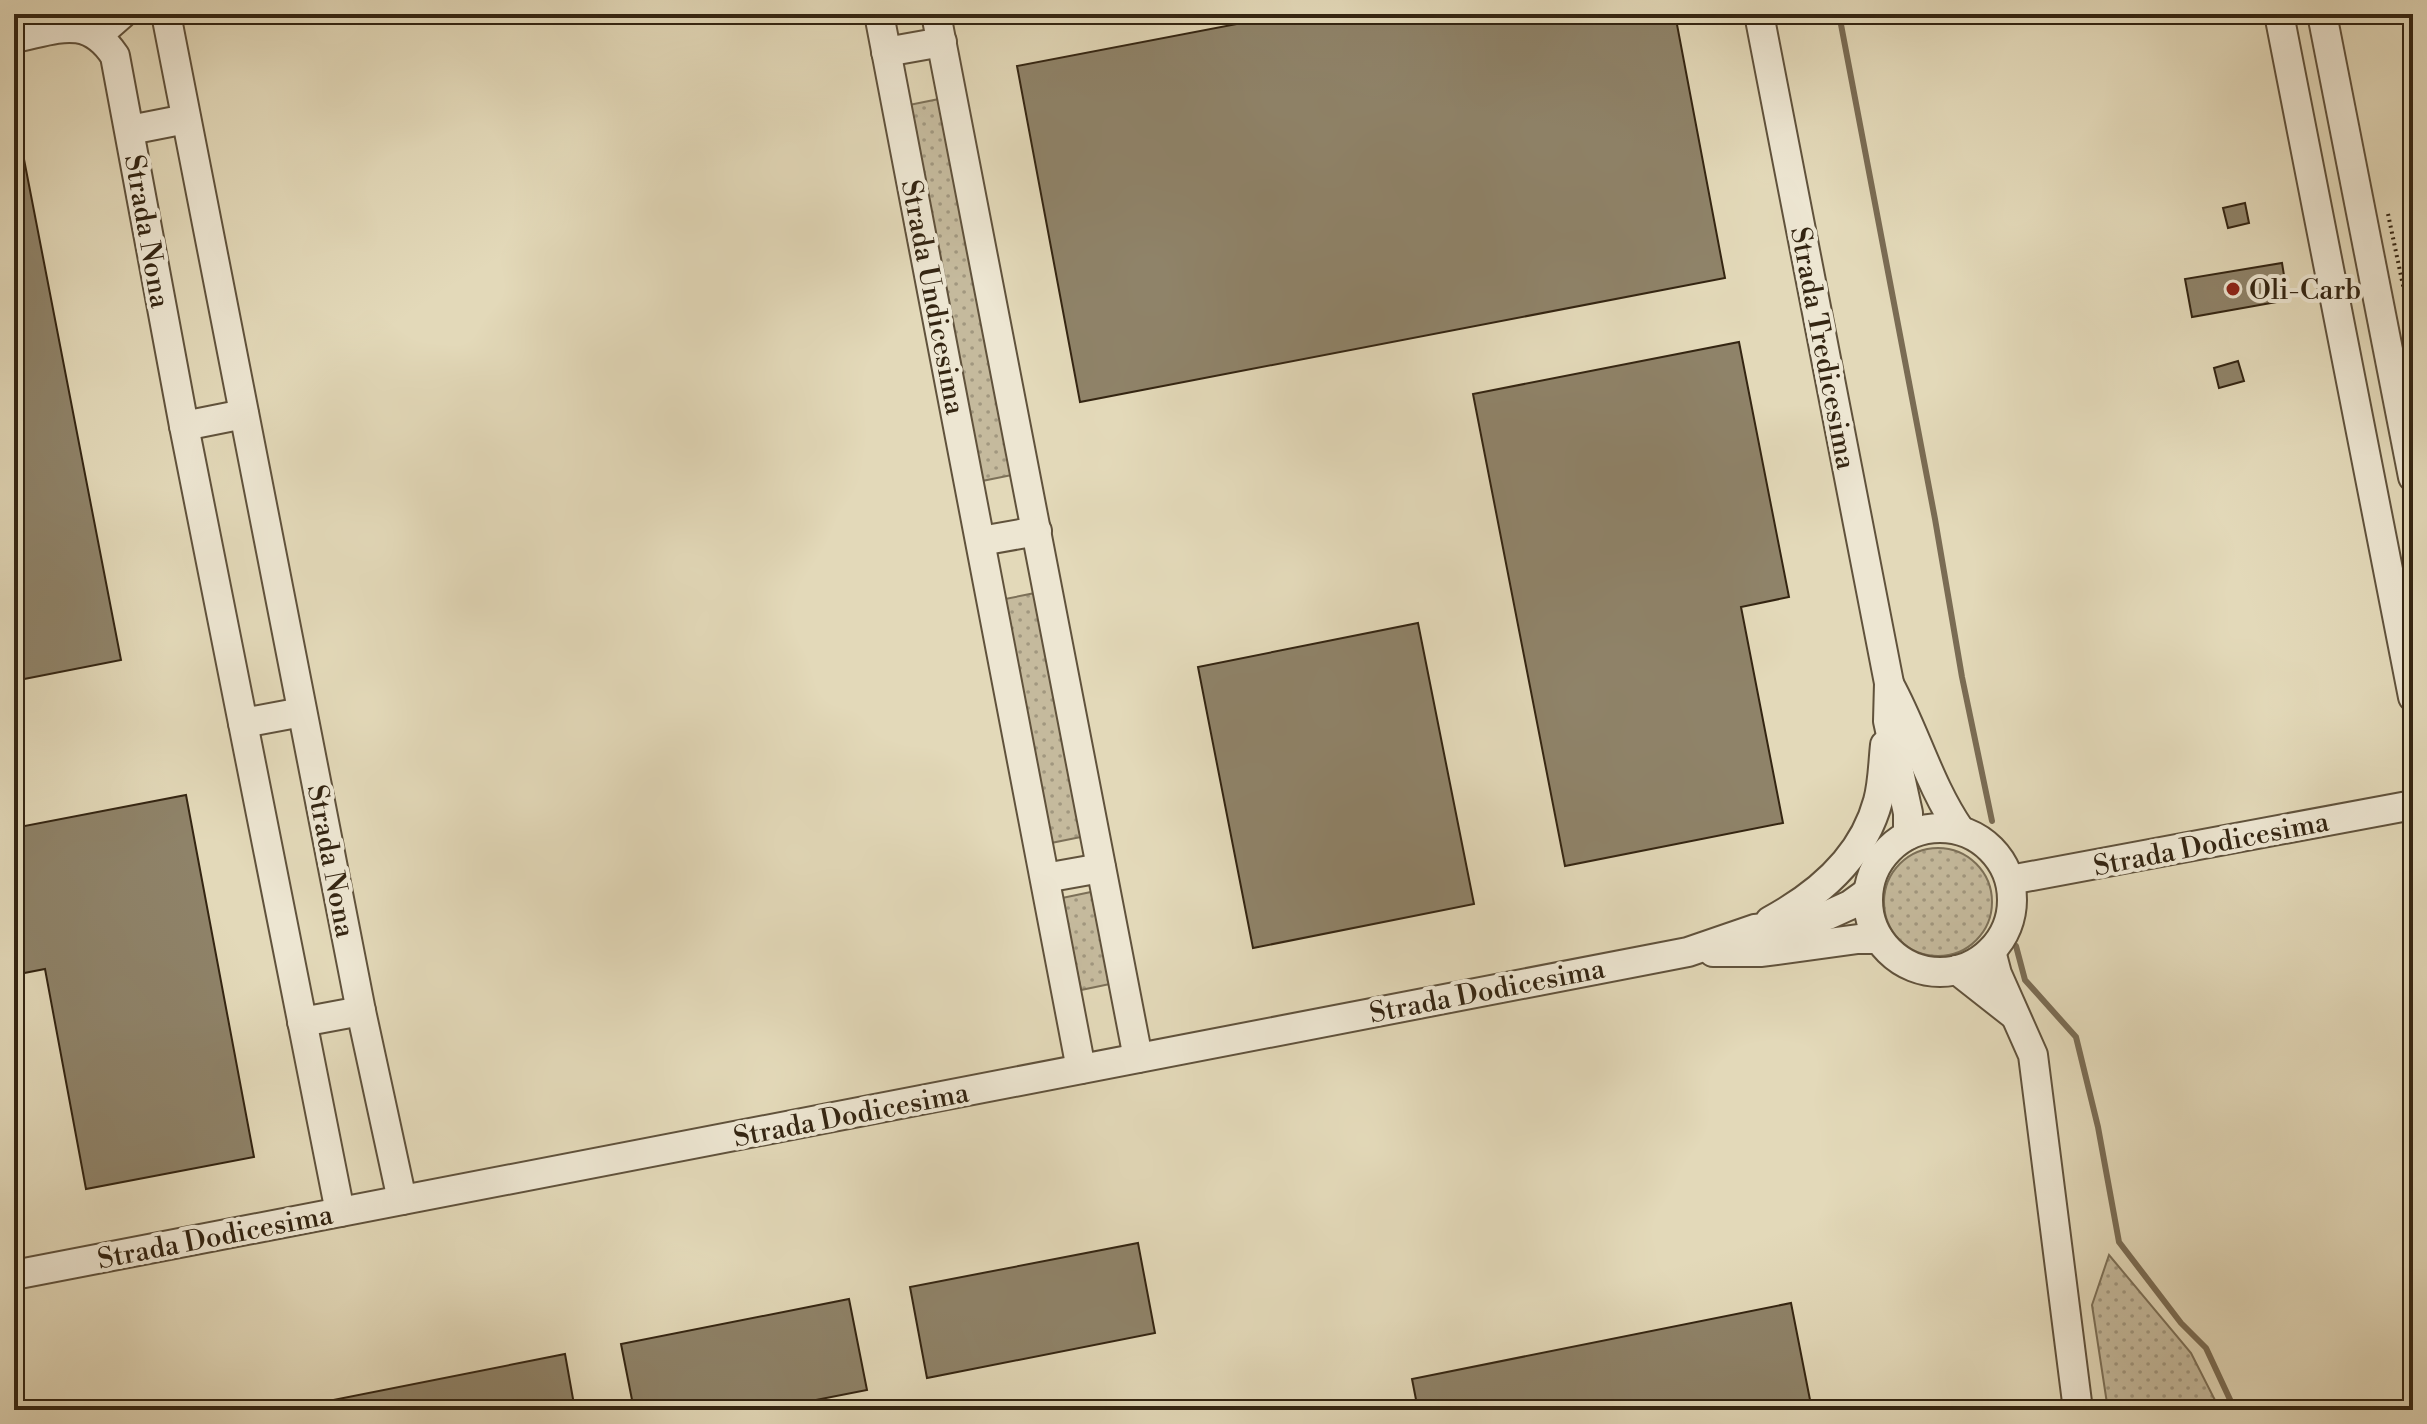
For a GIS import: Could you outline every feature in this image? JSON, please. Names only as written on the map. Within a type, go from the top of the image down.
[{"type":"street","points":[[14,38],[70,27],[88,29],[98,35],[122,14]]},
{"type":"street","name":"Strada Nona","points":[[166,14],[361,1011],[402,1200]]},
{"type":"street","name":"Strada Undicesima","points":[[879,14],[1081,1069]]},
{"type":"street","name":"Strada Undicesima","points":[[936,14],[1138,1058]]},
{"type":"street","name":"Strada Tredicesima","points":[[1759,14],[1889,683]]},
{"type":"street","points":[[2279,14],[2413,697]]},
{"type":"street","points":[[2322,14],[2413,477]]},
{"type":"street","name":"Strada Nona","points":[[98,35],[115,56],[184,426],[340,1212]]},
{"type":"street","points":[[886,52],[942,42]]},
{"type":"street","name":"Strada Nona","points":[[130,130],[186,119]]},
{"type":"street","points":[[184,426],[244,414]]},
{"type":"street","points":[[981,541],[1037,531]]},
{"type":"street","points":[[1688,952],[1755,929],[1802,904],[1850,858],[1869,828],[1879,798],[1889,683]]},
{"type":"street","points":[[1889,683],[1949,814],[1960,830]]},
{"type":"street","points":[[243,723],[302,712]]},
{"type":"street","points":[[1888,721],[1908,813],[1908,835]]},
{"type":"street","name":"Strada Dodicesima","points":[[2010,880],[2413,805]]},
{"type":"street","points":[[1928,828],[1960,830],[1982,840],[1999,858],[2010,880],[2010,918],[2003,936],[1981,959],[1957,970],[1935,972],[1913,967],[1894,955],[1879,939],[1869,916],[1868,892],[1873,872],[1883,854],[1908,835],[1928,828]]},
{"type":"street","points":[[1045,878],[1101,868]]},
{"type":"street","points":[[1755,929],[1801,924],[1850,905],[1868,892]]},
{"type":"street","points":[[1688,952],[1762,952],[1879,939]]},
{"type":"street","points":[[1991,951],[2029,1045],[2037,1076],[2078,1410]]},
{"type":"street","name":"Strada Dodicesima","points":[[14,1275],[1688,952]]},
{"type":"street","points":[[1957,970],[2014,1014]]},
{"type":"street","points":[[302,1022],[361,1011]]},
{"type":"shaded area","points":[[939,99],[1012,475],[982,481],[909,105]]},
{"type":"shaded area","points":[[1035,593],[1081,837],[1051,843],[1005,599]]},
{"type":"shaded area","points":[[1938,848],[1959,852],[1976,864],[1988,881],[1992,902],[1988,923],[1976,940],[1959,952],[1938,956],[1917,952],[1900,940],[1888,923],[1884,902],[1888,881],[1900,864],[1917,852]]},
{"type":"shaded area","points":[[1091,892],[1110,984],[1081,990],[1062,898]]},
{"type":"shaded area","points":[[2109,1255],[2191,1353],[2220,1410],[2108,1410],[2092,1305]]},
{"type":"building","points":[[1289,14],[1675,14],[1725,278],[1080,402],[1017,66]]},
{"type":"building","points":[[22,149],[121,660],[14,681],[14,150]]},
{"type":"building","points":[[2245,203],[2249,223],[2228,228],[2223,208]]},
{"type":"building","points":[[2282,263],[2288,300],[2192,317],[2185,279]]},
{"type":"building","points":[[1739,342],[1789,597],[1741,607],[1783,823],[1565,866],[1473,394]]},
{"type":"building","points":[[2238,361],[2244,381],[2219,388],[2214,368]]},
{"type":"building","points":[[1418,623],[1474,904],[1253,948],[1198,667]]},
{"type":"building","points":[[186,795],[254,1157],[86,1189],[45,969],[14,975],[14,828]]},
{"type":"building","points":[[1138,1243],[1155,1333],[927,1378],[910,1287]]},
{"type":"building","points":[[849,1299],[867,1390],[765,1410],[634,1410],[621,1344]]},
{"type":"building","points":[[1791,1303],[1812,1410],[1418,1410],[1412,1379]]},
{"type":"building","points":[[565,1354],[575,1410],[324,1410],[323,1402]]},
{"type":"waterway","points":[[1839,14],[1962,677],[1992,821]]},
{"type":"waterway","points":[[2016,946],[2025,980],[2076,1037],[2098,1127],[2119,1242],[2181,1323],[2206,1348],[2233,1406],[2238,1410]]},
{"type":"place","name":"Oli-Carb","points":[[2233,289]]}]
